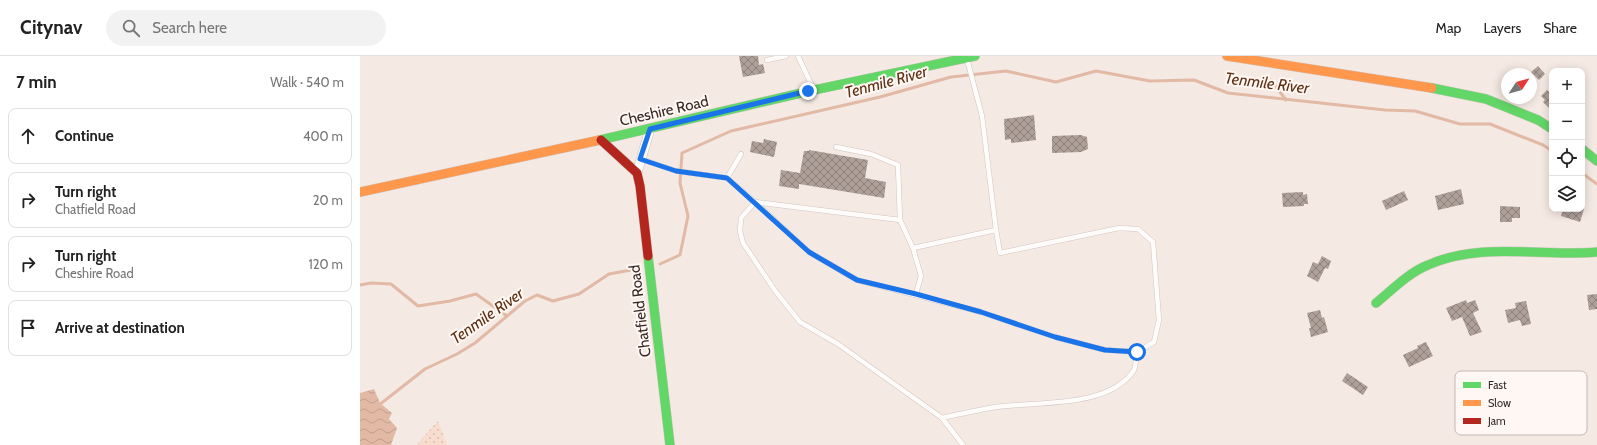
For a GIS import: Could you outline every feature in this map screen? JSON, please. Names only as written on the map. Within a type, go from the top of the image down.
[{"type":"main road","name":"Cheshire Road","points":[[360,192],[601,140],[814,90],[970,56]]},
{"type":"main road","points":[[1227,56],[1411,84],[1486,99],[1538,120],[1549,127]]},
{"type":"main road","points":[[601,140],[637,173]]},
{"type":"main road","points":[[1585,151],[1597,161]]},
{"type":"main road","name":"Chatfield Road","points":[[637,173],[642,199],[670,445]]},
{"type":"main road","points":[[1376,303],[1427,265],[1450,256],[1474,252],[1597,252]]},
{"type":"street","name":"Chatfield Road","points":[[637,173],[650,129]]},
{"type":"lane","points":[[767,60],[786,56]]},
{"type":"lane","points":[[798,56],[814,90]]},
{"type":"lane","points":[[640,159],[676,171],[727,178],[809,252],[857,280],[981,312],[1055,337],[1105,350],[1137,352],[1154,342],[1159,320],[1153,242],[1138,229],[1119,228],[1000,253],[982,116],[969,68],[970,56]]},
{"type":"lane","points":[[836,147],[871,154],[898,165],[900,220],[913,248],[921,276],[916,294]]},
{"type":"lane","points":[[727,178],[741,154]]},
{"type":"lane","points":[[755,202],[900,220]]},
{"type":"lane","points":[[755,202],[741,218],[740,231],[743,243],[776,292],[800,322],[838,344],[942,418],[963,445]]},
{"type":"lane","points":[[913,248],[996,230]]},
{"type":"lane","points":[[942,418],[997,407],[1069,402],[1099,396],[1122,383],[1134,369],[1137,352]]},
{"type":"shaded area","points":[[438,421],[447,445],[417,445],[417,444]]},
{"type":"water","points":[[374,389],[380,403],[392,413],[389,419],[397,428],[391,445],[360,445],[360,393]]},
{"type":"building","points":[[739,56],[758,56],[759,65],[763,64],[765,73],[743,77]]},
{"type":"building","points":[[1538,66],[1545,74],[1539,80],[1537,78],[1537,68],[1536,68]]},
{"type":"building","points":[[1547,90],[1549,92],[1549,108],[1543,102],[1545,100],[1541,96]]},
{"type":"building","points":[[1034,115],[1036,140],[1011,143],[1011,139],[1005,140],[1004,119]]},
{"type":"building","points":[[1081,135],[1087,137],[1088,149],[1081,152],[1052,153],[1052,136]]},
{"type":"building","points":[[764,139],[777,142],[774,157],[750,152],[752,141],[763,143]]},
{"type":"building","points":[[809,150],[868,160],[865,178],[886,182],[884,198],[799,184],[799,189],[779,186],[781,170],[800,173],[804,151]]},
{"type":"building","points":[[1461,189],[1464,204],[1438,210],[1435,196]]},
{"type":"building","points":[[1404,191],[1408,200],[1386,210],[1382,201]]},
{"type":"building","points":[[1303,192],[1303,195],[1307,194],[1308,204],[1304,204],[1304,206],[1283,207],[1282,193]]},
{"type":"building","points":[[1500,206],[1520,207],[1520,218],[1512,218],[1512,222],[1500,222]]},
{"type":"building","points":[[1562,212],[1583,212],[1580,222],[1561,216]]},
{"type":"building","points":[[1322,256],[1331,261],[1328,269],[1325,268],[1318,282],[1307,276],[1313,262],[1318,264]]},
{"type":"building","points":[[1597,294],[1597,309],[1589,310],[1587,295]]},
{"type":"building","points":[[1466,300],[1467,303],[1475,300],[1479,310],[1473,313],[1482,332],[1470,336],[1462,317],[1452,321],[1446,308]]},
{"type":"building","points":[[1526,301],[1531,324],[1522,326],[1520,320],[1508,323],[1505,310],[1516,308],[1515,303]]},
{"type":"building","points":[[1320,310],[1322,318],[1324,317],[1328,332],[1311,337],[1309,328],[1311,328],[1307,313]]},
{"type":"building","points":[[1426,342],[1433,356],[1409,367],[1403,355],[1418,348],[1417,346]]},
{"type":"building","points":[[1347,373],[1368,387],[1363,395],[1342,381]]},
{"type":"waterway","name":"Tenmile River","points":[[660,264],[680,255],[688,216],[680,183],[682,153],[731,131],[880,97],[951,77],[1006,71],[1056,82],[1096,71],[1150,81],[1194,80],[1228,93],[1385,110],[1415,111],[1460,124],[1490,124],[1543,145],[1549,149]]},
{"type":"waterway","points":[[1271,80],[1286,100]]},
{"type":"waterway","name":"Tenmile River","points":[[1585,175],[1597,184]]},
{"type":"waterway","name":"Tenmile River","points":[[379,405],[425,369],[457,354],[475,343],[525,301],[537,295],[553,301],[579,294],[609,274],[637,268]]},
{"type":"waterway","points":[[360,285],[371,283],[391,284],[418,306],[450,301],[476,294],[507,316]]},
{"type":"traffic: fast","points":[[600,140],[814,90],[975,56]]},
{"type":"traffic: fast","points":[[1432,88],[1486,99],[1538,120],[1549,127]]},
{"type":"traffic: fast","points":[[1585,151],[1597,161]]},
{"type":"traffic: fast","points":[[1376,303],[1414,272],[1448,258],[1469,254],[1511,251],[1576,253],[1597,252]]},
{"type":"traffic: fast","points":[[648,256],[670,445]]},
{"type":"traffic: slow","points":[[1227,56],[1432,88]]},
{"type":"traffic: slow","points":[[360,192],[600,140]]},
{"type":"traffic: jam","points":[[601,140],[637,173],[640,186],[648,256]]},
{"type":"route","points":[[808,91],[650,129],[640,159],[676,171],[727,178],[809,252],[857,280],[981,312],[1055,337],[1105,350],[1137,352]]}]
